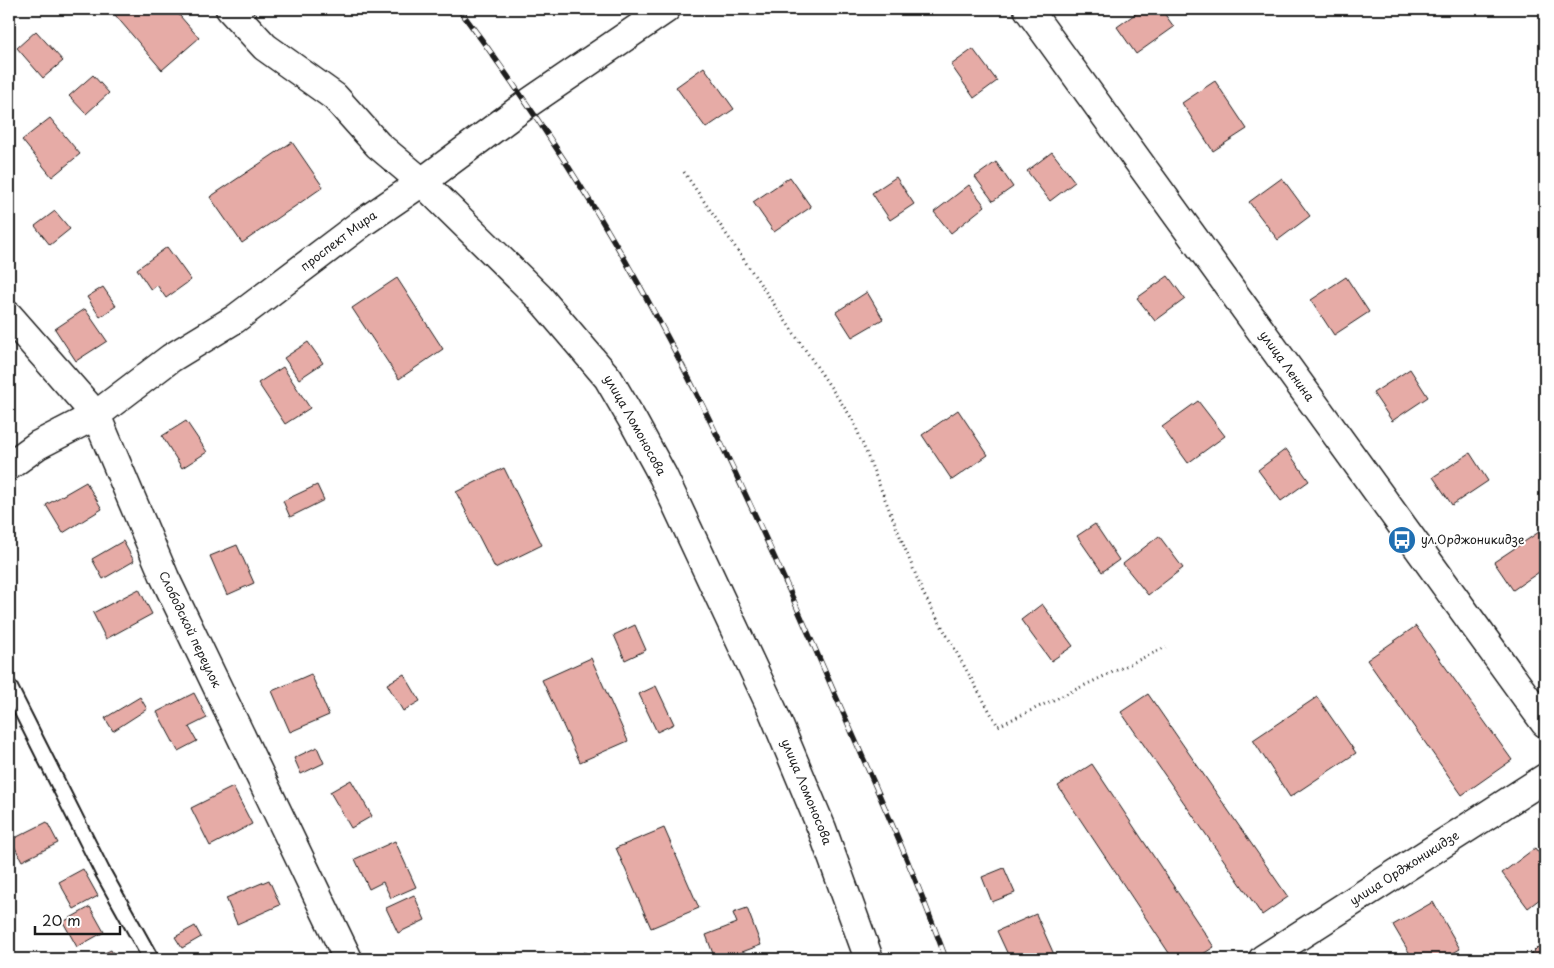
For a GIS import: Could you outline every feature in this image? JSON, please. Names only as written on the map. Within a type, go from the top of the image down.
[{"type":"street","name":"улица Ломоносова","points":[[230,9],[265,47],[335,97],[378,145],[422,182],[539,297],[608,378],[662,476],[772,709],[822,829],[869,959]]},
{"type":"street","name":"проспект Мира","points":[[9,466],[38,446],[96,415],[171,358],[235,319],[362,223],[422,182],[527,104],[666,9]]},
{"type":"street","name":"улица Ленина","points":[[1028,9],[1545,723]]},
{"type":"street","name":"Слободской переулок","points":[[9,316],[96,415],[164,578],[348,959]]},
{"type":"street","name":"улица Орджоникидзе","points":[[1263,959],[1545,778]]},
{"type":"lane","points":[[9,686],[102,871],[151,959]]},
{"type":"path","points":[[684,172],[853,420],[924,593],[998,726],[1166,647]]},
{"type":"building","points":[[110,9],[174,9],[199,38],[162,70]]},
{"type":"building","points":[[1142,9],[1161,9],[1174,27],[1136,54],[1117,27]]},
{"type":"building","points":[[36,31],[63,61],[43,78],[17,48]]},
{"type":"building","points":[[973,49],[997,81],[974,98],[951,65]]},
{"type":"building","points":[[704,67],[734,109],[706,128],[676,87]]},
{"type":"building","points":[[93,75],[109,93],[86,114],[69,96]]},
{"type":"building","points":[[1215,81],[1247,129],[1213,151],[1182,103]]},
{"type":"building","points":[[50,118],[80,154],[52,177],[22,140]]},
{"type":"building","points":[[292,142],[323,187],[242,243],[210,197]]},
{"type":"building","points":[[1052,152],[1075,182],[1050,201],[1027,171]]},
{"type":"building","points":[[996,162],[1013,187],[993,201],[975,177]]},
{"type":"building","points":[[790,177],[811,207],[774,232],[753,202]]},
{"type":"building","points":[[896,177],[914,204],[890,220],[872,193]]},
{"type":"building","points":[[1282,178],[1310,216],[1278,240],[1249,202]]},
{"type":"building","points":[[969,185],[985,206],[951,233],[934,212]]},
{"type":"building","points":[[55,211],[70,229],[50,245],[35,226]]},
{"type":"building","points":[[167,247],[191,280],[166,298],[157,285],[151,290],[137,269]]},
{"type":"building","points":[[1168,276],[1185,299],[1155,321],[1137,298]]},
{"type":"building","points":[[1346,277],[1369,312],[1334,335],[1311,300]]},
{"type":"building","points":[[397,278],[443,349],[399,379],[352,308]]},
{"type":"building","points":[[103,287],[116,306],[100,317],[87,297]]},
{"type":"building","points":[[867,292],[883,319],[852,337],[836,312]]},
{"type":"building","points":[[85,309],[107,341],[76,361],[55,329]]},
{"type":"building","points":[[308,342],[323,363],[299,379],[284,358]]},
{"type":"building","points":[[283,367],[310,408],[285,424],[258,383]]},
{"type":"building","points":[[1410,369],[1428,397],[1392,421],[1373,393]]},
{"type":"building","points":[[9,396],[13,404],[9,407]]},
{"type":"building","points":[[1198,401],[1225,436],[1188,463],[1162,427]]},
{"type":"building","points":[[958,410],[988,455],[952,480],[922,435]]},
{"type":"building","points":[[186,421],[207,452],[182,468],[162,436]]},
{"type":"building","points":[[1286,449],[1309,481],[1281,501],[1258,470]]},
{"type":"building","points":[[1470,453],[1488,481],[1452,505],[1433,477]]},
{"type":"building","points":[[504,468],[542,545],[495,568],[456,492]]},
{"type":"building","points":[[86,482],[102,509],[63,533],[46,505]]},
{"type":"building","points":[[317,485],[324,500],[290,517],[283,501]]},
{"type":"building","points":[[1095,524],[1119,560],[1102,572],[1077,536]]},
{"type":"building","points":[[1539,532],[1545,540],[1545,568],[1513,590],[1494,562]]},
{"type":"building","points":[[1159,536],[1183,568],[1148,595],[1123,564]]},
{"type":"building","points":[[123,541],[134,561],[103,579],[92,559]]},
{"type":"building","points":[[237,545],[254,583],[227,595],[210,556]]},
{"type":"building","points":[[139,589],[152,614],[106,639],[93,613]]},
{"type":"building","points":[[1042,604],[1073,646],[1051,661],[1021,620]]},
{"type":"building","points":[[635,625],[646,650],[625,660],[614,635]]},
{"type":"building","points":[[1416,626],[1512,760],[1462,795],[1367,660]]},
{"type":"building","points":[[591,658],[628,741],[580,762],[542,680]]},
{"type":"building","points":[[311,674],[329,715],[290,732],[272,691]]},
{"type":"building","points":[[404,674],[420,701],[403,711],[387,684]]},
{"type":"building","points":[[656,686],[674,724],[657,732],[639,694]]},
{"type":"building","points":[[194,693],[207,718],[189,727],[197,741],[178,751],[157,712]]},
{"type":"building","points":[[1148,694],[1288,897],[1262,915],[1121,712]]},
{"type":"building","points":[[140,697],[147,709],[113,731],[105,718]]},
{"type":"building","points":[[1317,697],[1356,753],[1290,797],[1253,740]]},
{"type":"building","points":[[9,740],[13,750],[9,752]]},
{"type":"building","points":[[317,747],[324,763],[301,774],[294,758]]},
{"type":"building","points":[[1092,764],[1214,947],[1195,959],[1173,959],[1058,786]]},
{"type":"building","points":[[351,780],[372,816],[351,828],[330,792]]},
{"type":"building","points":[[233,787],[252,824],[210,846],[191,808]]},
{"type":"building","points":[[47,822],[58,843],[22,861],[11,840]]},
{"type":"building","points":[[664,828],[699,908],[651,928],[616,848]]},
{"type":"building","points":[[395,841],[416,887],[391,898],[383,882],[369,889],[355,859]]},
{"type":"building","points":[[1535,848],[1545,861],[1545,895],[1528,908],[1502,873]]},
{"type":"building","points":[[1004,868],[1015,893],[992,902],[982,877]]},
{"type":"building","points":[[83,869],[98,896],[74,909],[59,882]]},
{"type":"building","points":[[269,880],[280,905],[237,924],[226,898]]},
{"type":"building","points":[[414,895],[425,920],[398,933],[386,908]]},
{"type":"building","points":[[1433,902],[1460,949],[1443,959],[1413,959],[1393,925]]},
{"type":"building","points":[[90,907],[104,932],[77,947],[63,922]]},
{"type":"building","points":[[747,908],[761,945],[723,959],[715,959],[706,935],[737,923],[733,913]]},
{"type":"building","points":[[1036,914],[1056,959],[1010,959],[997,931]]},
{"type":"building","points":[[195,926],[201,937],[182,948],[175,937]]},
{"type":"building","points":[[1545,940],[1545,959],[1526,959]]},
{"type":"building","points":[[111,950],[116,959],[92,959]]},
{"type":"building","points":[[585,952],[589,959],[572,959]]},
{"type":"building","points":[[1348,953],[1351,959],[1333,959]]},
{"type":"railway","points":[[459,9],[516,88],[571,170],[622,254],[690,381],[732,465],[790,591],[904,852],[946,959]]},
{"type":"place","name":"ул.Орджоникидзе","points":[[1402,540]]}]
